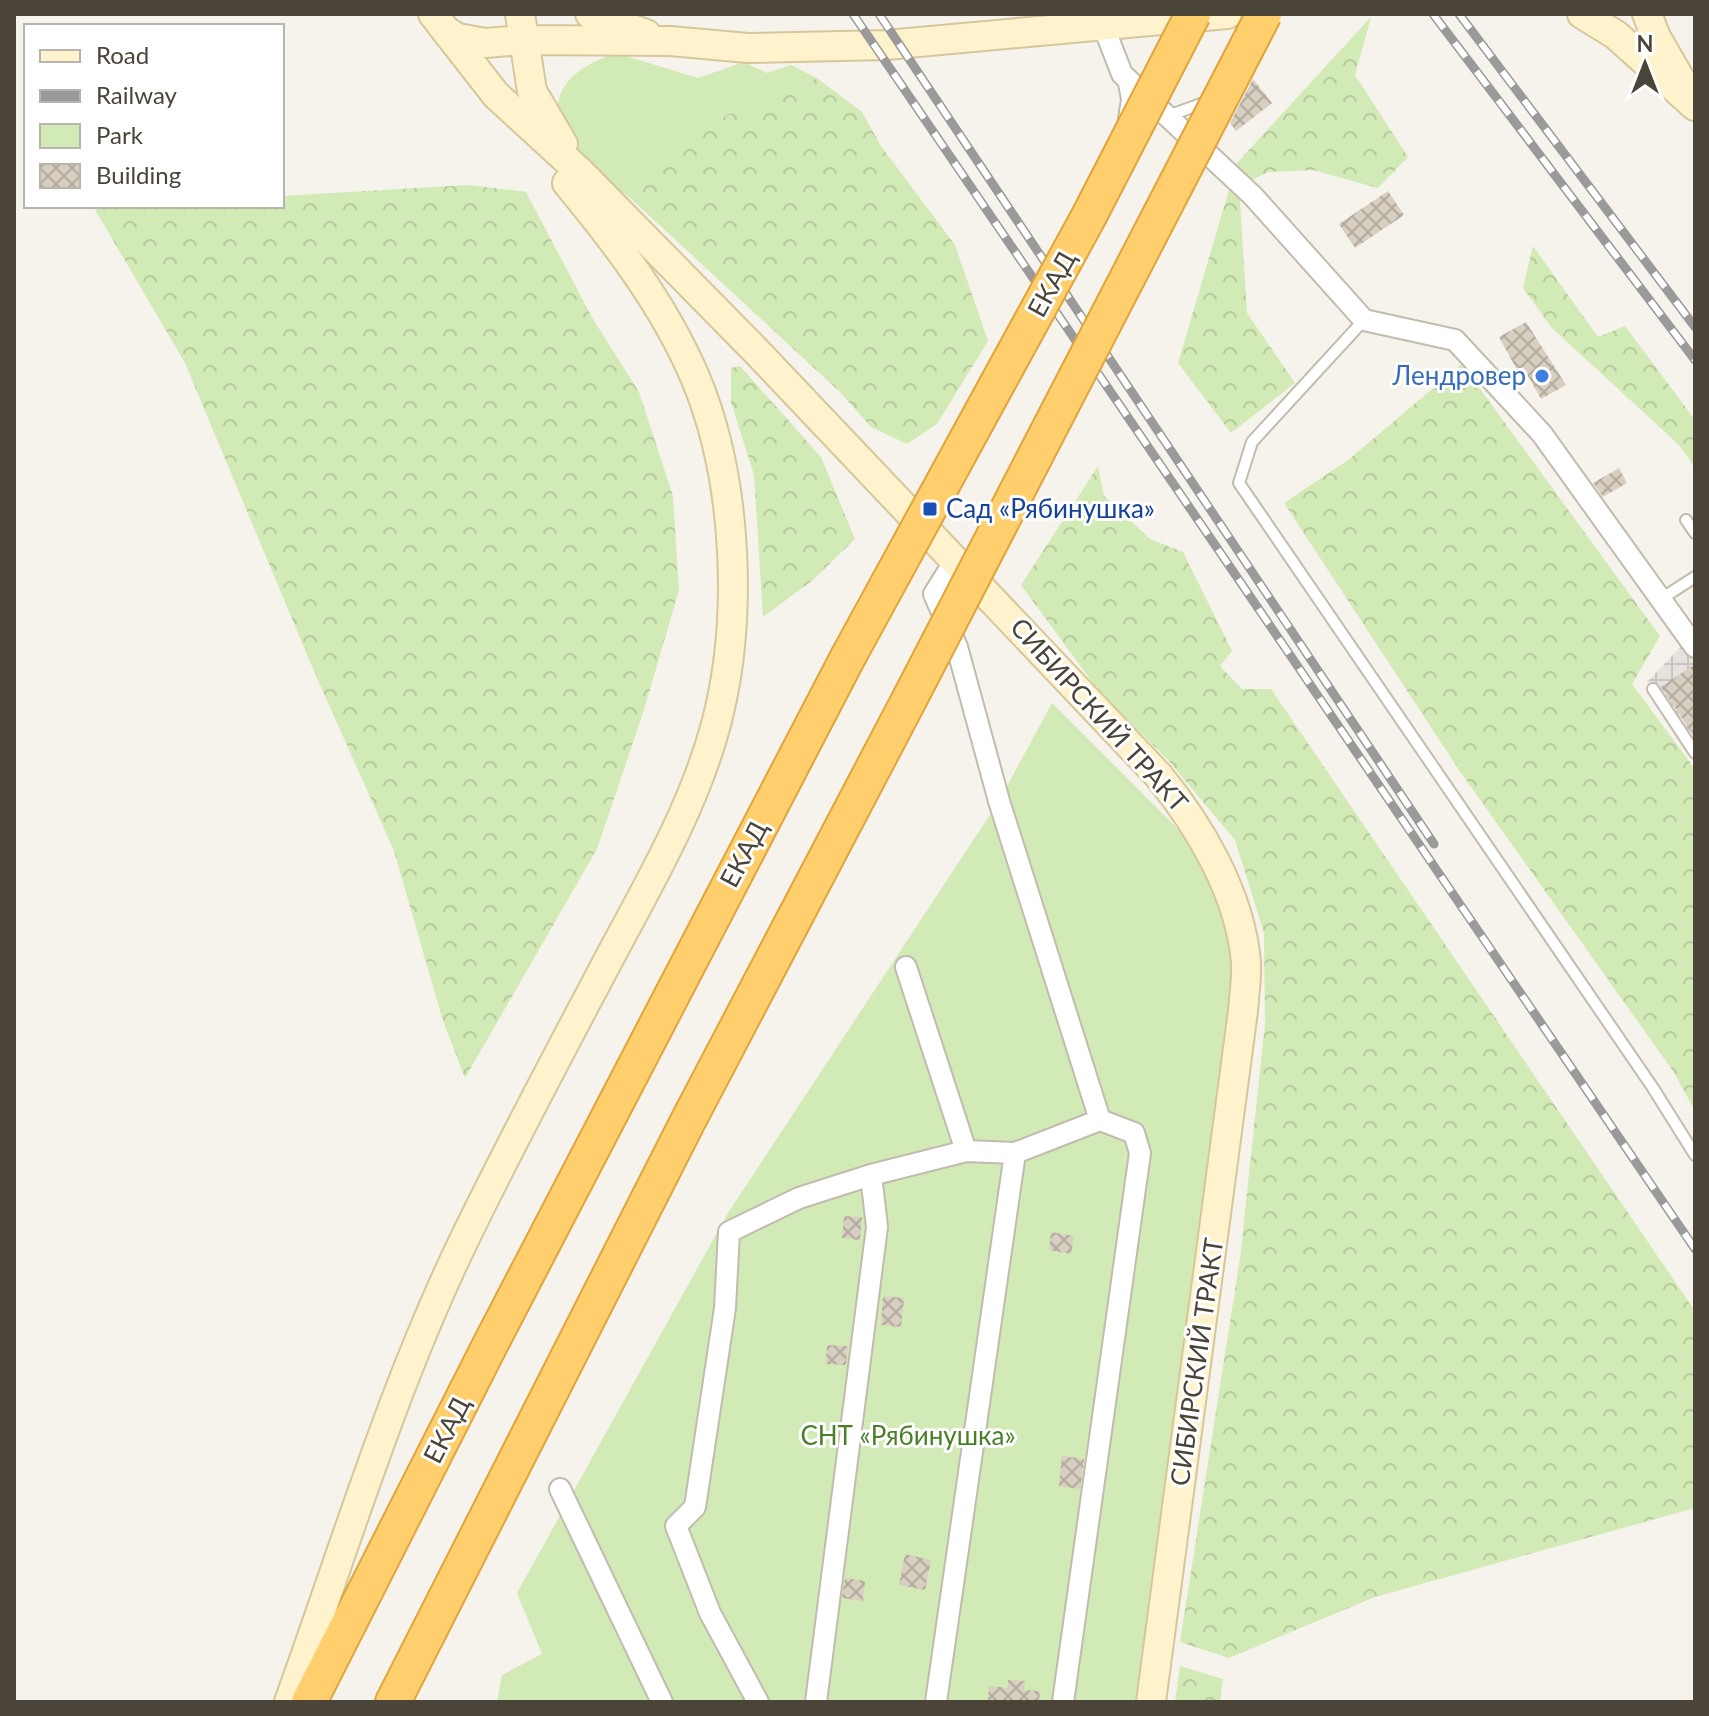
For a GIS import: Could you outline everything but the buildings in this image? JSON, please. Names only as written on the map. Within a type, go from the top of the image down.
[{"type":"highway","name":"ЕКАД","points":[[309,1702],[491,1343],[848,657],[1089,216],[1193,14]]},
{"type":"highway","points":[[393,1702],[688,1121],[1264,14]]},
{"type":"main road","points":[[590,14],[670,41]]},
{"type":"main road","points":[[438,20],[467,40],[494,43],[521,23],[582,42],[670,41],[748,48],[842,47],[1101,20],[1227,14]]},
{"type":"main road","points":[[1582,14],[1616,35],[1695,105]]},
{"type":"main road","points":[[1647,14],[1656,37],[1695,105]]},
{"type":"main road","name":"СИБИРСКИЙ ТРАКТ","points":[[438,20],[496,95],[580,172],[956,559],[1188,812],[1223,877],[1246,961],[1243,1011],[1151,1702]]},
{"type":"main road","name":"СИБИРСКИЙ ТРАКТ","points":[[521,23],[532,91],[580,172]]},
{"type":"main road","points":[[547,117],[541,87],[544,68],[556,53],[582,42]]},
{"type":"main road","points":[[289,1702],[434,1302],[511,1143],[663,857],[714,730],[729,666],[732,599],[725,488],[696,379],[671,329],[609,234],[496,95]]},
{"type":"street","points":[[1101,20],[1122,74],[1253,196],[1364,320],[1455,340],[1542,434],[1695,647]]},
{"type":"street","points":[[956,559],[934,594],[957,647],[999,801],[1100,1120]]},
{"type":"street","points":[[906,967],[966,1151]]},
{"type":"street","points":[[758,1702],[710,1613],[676,1526],[695,1507],[725,1308],[729,1232],[799,1198],[871,1175],[966,1151],[1015,1153],[1100,1120],[1134,1133],[1140,1153],[1063,1702]]},
{"type":"street","points":[[936,1702],[1015,1153]]},
{"type":"street","points":[[816,1702],[877,1227],[871,1175]]},
{"type":"street","points":[[560,1489],[662,1702]]},
{"type":"lane","points":[[1117,168],[1127,99],[1122,74]]},
{"type":"lane","points":[[1166,117],[1222,96]]},
{"type":"lane","points":[[1364,320],[1252,442],[1239,483],[1653,1088],[1695,1155]]},
{"type":"lane","points":[[1686,520],[1695,533]]},
{"type":"lane","points":[[1661,599],[1695,577]]},
{"type":"lane","points":[[1653,689],[1695,753]]},
{"type":"shaded area","points":[[1695,632],[1695,752],[1647,682]]},
{"type":"green space","points":[[1371,17],[1355,75],[1408,157],[1378,188],[1313,170],[1268,172],[1239,187],[1247,313],[1295,383],[1231,433],[1178,363],[1237,163]]},
{"type":"green space","points":[[616,53],[698,78],[744,62],[767,73],[791,65],[817,78],[706,126],[670,154],[629,197],[579,160],[570,147],[559,118],[558,104],[568,81],[589,65]]},
{"type":"green space","points":[[817,78],[862,112],[881,146],[955,245],[988,341],[937,424],[907,444],[871,427],[840,392],[629,197],[670,154],[706,126]]},
{"type":"green space","points":[[467,185],[526,192],[593,319],[639,392],[673,496],[679,590],[643,713],[597,849],[465,1078],[443,1021],[394,851],[313,669],[185,363],[94,208],[284,208],[284,196]]},
{"type":"green space","points":[[1533,246],[1598,337],[1625,326],[1695,420],[1695,468],[1679,445],[1552,328],[1523,288]]},
{"type":"green space","points":[[1462,364],[1660,636],[1632,684],[1695,769],[1695,1111],[1673,1071],[1459,770],[1284,503],[1348,460]]},
{"type":"green space","points":[[740,366],[821,457],[855,539],[813,580],[763,617],[754,475],[731,402],[731,368]]},
{"type":"green space","points":[[1098,466],[1104,496],[1150,539],[1183,552],[1232,651],[1220,666],[1242,689],[1271,689],[1695,1311],[1695,1508],[1375,1597],[1229,1658],[1180,1642],[1240,1258],[1265,1024],[1264,933],[1235,840],[1168,760],[1098,690],[1021,585]]},
{"type":"green space","name":"СНТ «Рябинушка»","points":[[1052,703],[1203,854],[1227,933],[1235,996],[1138,1702],[497,1702],[502,1675],[542,1654],[517,1593],[728,1213],[999,801]]},
{"type":"green space","points":[[1180,1666],[1223,1679],[1220,1702],[1175,1702]]},
{"type":"railway","points":[[853,14],[1695,1249]]},
{"type":"railway","points":[[879,14],[1434,844]]},
{"type":"railway","points":[[1433,14],[1695,360]]},
{"type":"railway","points":[[1459,14],[1695,327]]},
{"type":"place","name":"Лендровер","points":[[1542,376]]},
{"type":"place","name":"Сад «Рябинушка»","points":[[930,509]]}]
